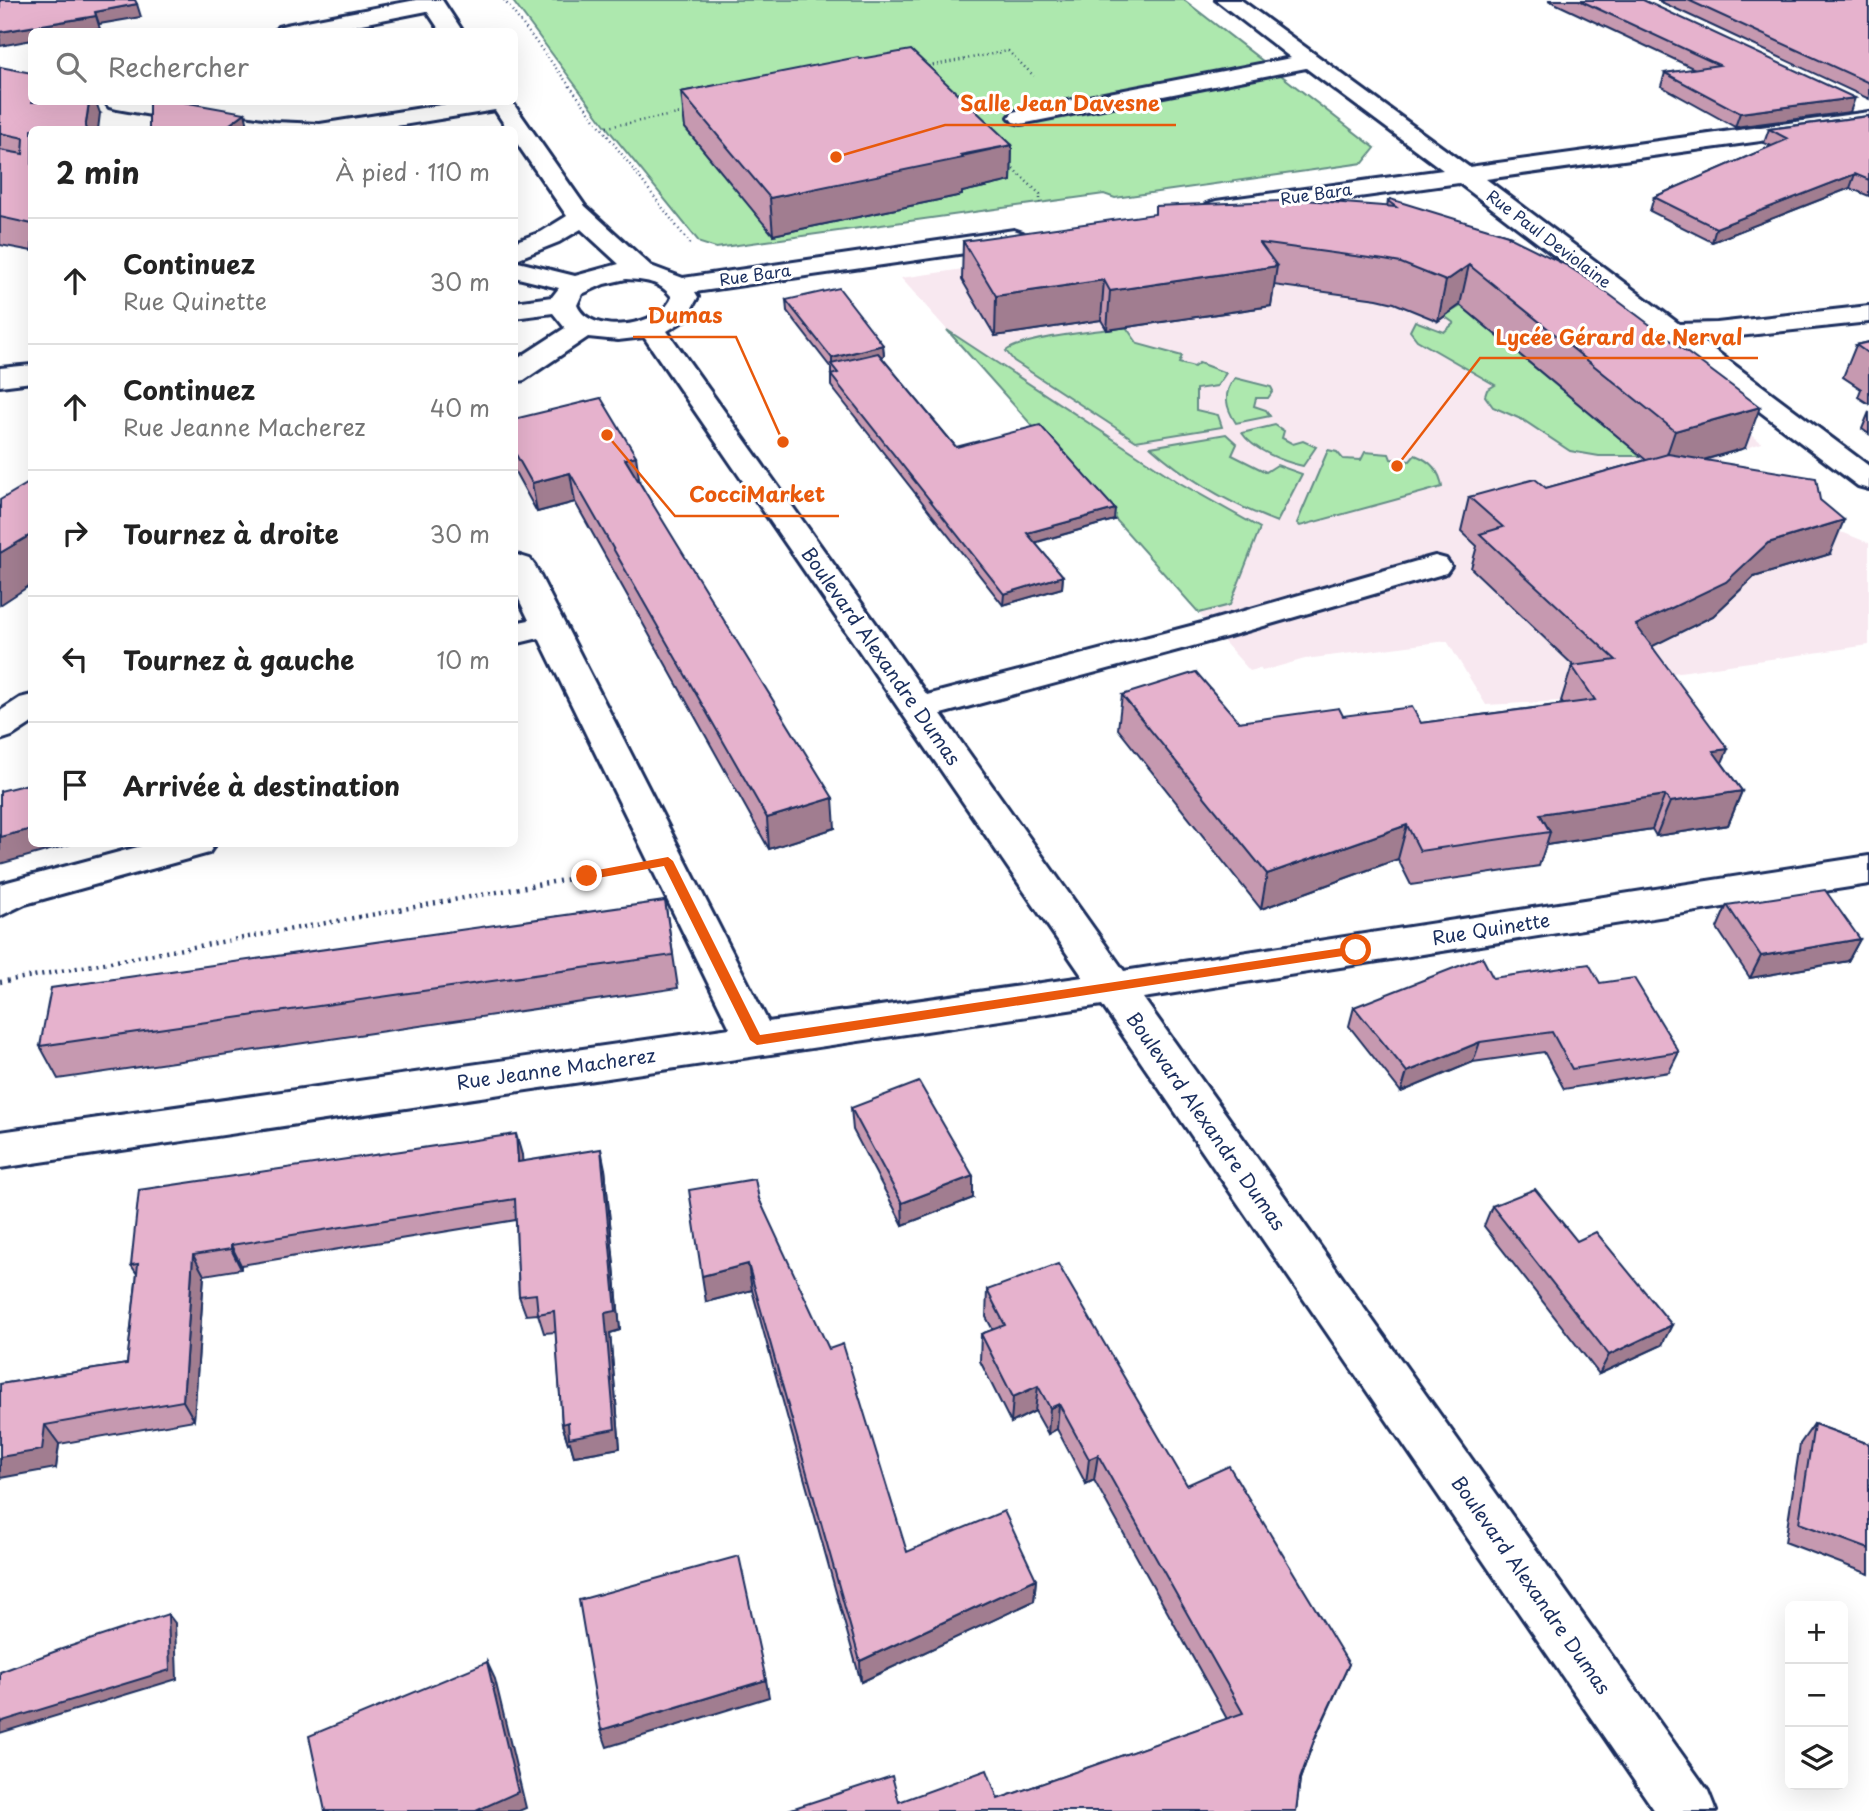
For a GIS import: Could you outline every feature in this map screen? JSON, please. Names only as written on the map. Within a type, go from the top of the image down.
[{"type":"street","name":"Rue Paul Deviolaine","points":[[1227,0],[1462,173],[1869,481]]},
{"type":"street","points":[[305,28],[431,2],[449,28]]},
{"type":"street","points":[[1020,117],[1309,61]]},
{"type":"street","points":[[134,105],[257,126]]},
{"type":"street","points":[[319,125],[477,105]]},
{"type":"street","points":[[503,105],[517,126]]},
{"type":"street","name":"Rue Bara","points":[[1194,212],[1869,119]]},
{"type":"street","points":[[518,127],[578,215],[642,271]]},
{"type":"street","points":[[518,250],[550,237],[578,215]]},
{"type":"street","points":[[518,309],[578,289],[626,271],[642,271],[671,279],[680,286],[685,297],[681,309],[670,319],[628,332],[604,332],[584,327],[569,317],[578,289],[578,215]]},
{"type":"street","name":"Rue Bara","points":[[680,286],[1043,233]]},
{"type":"street","points":[[518,270],[578,289]]},
{"type":"street","points":[[1673,332],[1717,331],[1869,314]]},
{"type":"street","points":[[518,371],[584,327]]},
{"type":"street","name":"Boulevard Alexandre Dumas","points":[[651,327],[1688,1811]]},
{"type":"street","points":[[0,377],[28,374]]},
{"type":"street","points":[[518,566],[531,629],[668,861],[757,1040]]},
{"type":"street","points":[[918,709],[1435,566]]},
{"type":"street","points":[[0,727],[28,709]]},
{"type":"street","points":[[0,902],[12,894],[184,847]]},
{"type":"street","name":"Rue Quinette","points":[[1113,988],[1869,870]]},
{"type":"street","name":"Rue Jeanne Macherez","points":[[0,1150],[1113,988]]},
{"type":"street","points":[[0,1145],[0,1150]]},
{"type":"path","points":[[504,0],[695,250],[718,267],[726,279]]},
{"type":"path","points":[[917,68],[1007,51],[1068,108]]},
{"type":"path","points":[[607,127],[690,112]]},
{"type":"path","points":[[1009,166],[1040,194],[1040,203]]},
{"type":"path","points":[[0,982],[668,861]]},
{"type":"shaded area","points":[[1362,212],[1488,232],[1762,443],[1716,457],[1775,507],[1805,526],[1844,533],[1869,543],[1869,645],[1638,678],[1561,701],[1486,705],[1447,641],[1305,659],[1262,671],[1260,668],[1250,671],[901,278]]},
{"type":"green space","points":[[512,0],[1184,0],[1375,148],[1363,163],[1115,198],[1104,194],[716,248],[700,243],[611,133]]},
{"type":"green space","points":[[1461,306],[1641,456],[1599,456],[1570,451],[1523,420],[1493,407],[1485,396],[1487,390],[1495,385],[1417,340],[1410,331],[1415,321],[1444,332],[1454,323],[1444,316]]},
{"type":"green space","points":[[1126,327],[1138,344],[1182,356],[1179,363],[1194,367],[1199,363],[1226,373],[1217,386],[1196,389],[1196,410],[1218,415],[1222,427],[1136,441],[1014,361],[1006,351],[1045,338]]},
{"type":"green space","points":[[947,330],[1180,483],[1260,528],[1230,605],[1199,613]]},
{"type":"green space","points":[[1235,378],[1271,387],[1273,391],[1268,398],[1256,398],[1254,406],[1266,410],[1270,416],[1236,423],[1227,400],[1228,389]]},
{"type":"green space","points":[[1275,425],[1284,431],[1282,438],[1293,444],[1303,441],[1316,447],[1303,466],[1261,450],[1242,433]]},
{"type":"green space","points":[[1226,434],[1237,444],[1232,455],[1266,472],[1277,465],[1302,474],[1277,522],[1210,490],[1151,447]]},
{"type":"green space","points":[[1328,450],[1337,452],[1343,459],[1361,460],[1365,452],[1389,454],[1391,459],[1410,461],[1415,455],[1434,467],[1442,487],[1300,526],[1297,523]]},
{"type":"building","points":[[0,0],[135,0],[137,4],[95,12],[96,16],[0,32]]},
{"type":"building","points":[[1579,0],[1643,0],[1855,98],[1740,113],[1665,73],[1719,65]]},
{"type":"building","points":[[1688,0],[1869,0],[1869,83]]},
{"type":"building","points":[[911,50],[1012,145],[960,155],[963,158],[770,198],[681,92],[858,57],[860,59]]},
{"type":"building","points":[[0,67],[28,72],[28,105],[89,105],[86,126],[28,126],[28,223],[0,217],[0,150],[23,154],[24,138],[0,133]]},
{"type":"building","points":[[149,105],[200,105],[245,113],[227,126],[149,126]]},
{"type":"building","points":[[1869,116],[1869,180],[1855,174],[1716,228],[1654,197],[1788,139],[1769,129]]},
{"type":"building","points":[[1390,199],[1511,236],[1509,237],[1566,265],[1760,407],[1675,431],[1469,265],[1446,281],[1401,263],[1260,243],[1277,266],[1110,291],[1104,280],[996,296],[963,241],[1155,214],[1155,206],[1304,200],[1396,207],[1388,201]]},
{"type":"building","points":[[839,288],[883,345],[832,358],[786,300]]},
{"type":"building","points":[[1869,342],[1869,354],[1856,345]]},
{"type":"building","points":[[878,353],[956,447],[1040,425],[1115,509],[1027,533],[1063,576],[1004,594],[831,375],[838,373],[831,364]]},
{"type":"building","points":[[601,398],[636,456],[625,459],[833,798],[767,818],[570,473],[532,483],[518,458],[518,418]]},
{"type":"building","points":[[1668,454],[1816,478],[1820,500],[1844,520],[1768,543],[1726,582],[1636,625],[1728,749],[1713,751],[1742,791],[1670,802],[1665,795],[1540,814],[1550,832],[1420,851],[1407,825],[1267,874],[1122,695],[1196,672],[1239,722],[1339,708],[1343,716],[1412,707],[1421,723],[1595,700],[1572,666],[1616,660],[1480,534],[1503,527],[1469,497],[1535,479],[1546,488]]},
{"type":"building","points":[[28,483],[28,536],[0,553],[0,500]]},
{"type":"building","points":[[28,784],[28,830],[0,837],[0,791]]},
{"type":"building","points":[[1825,890],[1860,939],[1761,956],[1727,905]]},
{"type":"building","points":[[665,901],[673,955],[40,1046],[51,988]]},
{"type":"building","points":[[1482,957],[1493,978],[1589,964],[1600,983],[1634,978],[1679,1052],[1572,1069],[1552,1032],[1480,1042],[1407,1072],[1354,1007]]},
{"type":"building","points":[[919,1082],[973,1176],[902,1203],[851,1108]]},
{"type":"building","points":[[516,1134],[518,1162],[601,1149],[616,1311],[605,1313],[615,1429],[569,1438],[568,1422],[562,1424],[554,1311],[538,1314],[536,1294],[519,1296],[515,1199],[231,1245],[231,1249],[193,1255],[183,1401],[45,1425],[42,1450],[0,1457],[0,1384],[127,1364],[138,1264],[131,1265],[139,1190]]},
{"type":"building","points":[[755,1179],[759,1199],[829,1349],[843,1344],[907,1552],[1004,1511],[1036,1579],[860,1661],[748,1264],[702,1276],[689,1190]]},
{"type":"building","points":[[1535,1189],[1577,1241],[1596,1232],[1672,1325],[1609,1355],[1492,1206]]},
{"type":"building","points":[[1058,1264],[1187,1485],[1229,1466],[1349,1664],[1316,1735],[1300,1779],[1296,1811],[785,1811],[892,1776],[899,1802],[987,1770],[998,1799],[1243,1713],[1098,1455],[1089,1459],[1059,1404],[1050,1408],[1038,1386],[1013,1397],[981,1334],[1005,1325],[987,1290]]},
{"type":"building","points":[[1814,1424],[1869,1444],[1869,1549],[1799,1523]]},
{"type":"building","points":[[739,1556],[766,1680],[601,1730],[579,1600]]},
{"type":"building","points":[[168,1614],[170,1670],[0,1722],[0,1672]]},
{"type":"building","points":[[487,1662],[518,1792],[476,1811],[325,1811],[309,1736]]},
{"type":"place","name":"Salle Jean Davesne","points":[[836,157]]},
{"type":"place","name":"CocciMarket","points":[[607,435]]},
{"type":"place","name":"Dumas","points":[[783,442]]},
{"type":"place","name":"Lycée Gérard de Nerval","points":[[1397,466]]},
{"type":"route","points":[[587,876],[668,861],[757,1040],[1356,950]]}]
